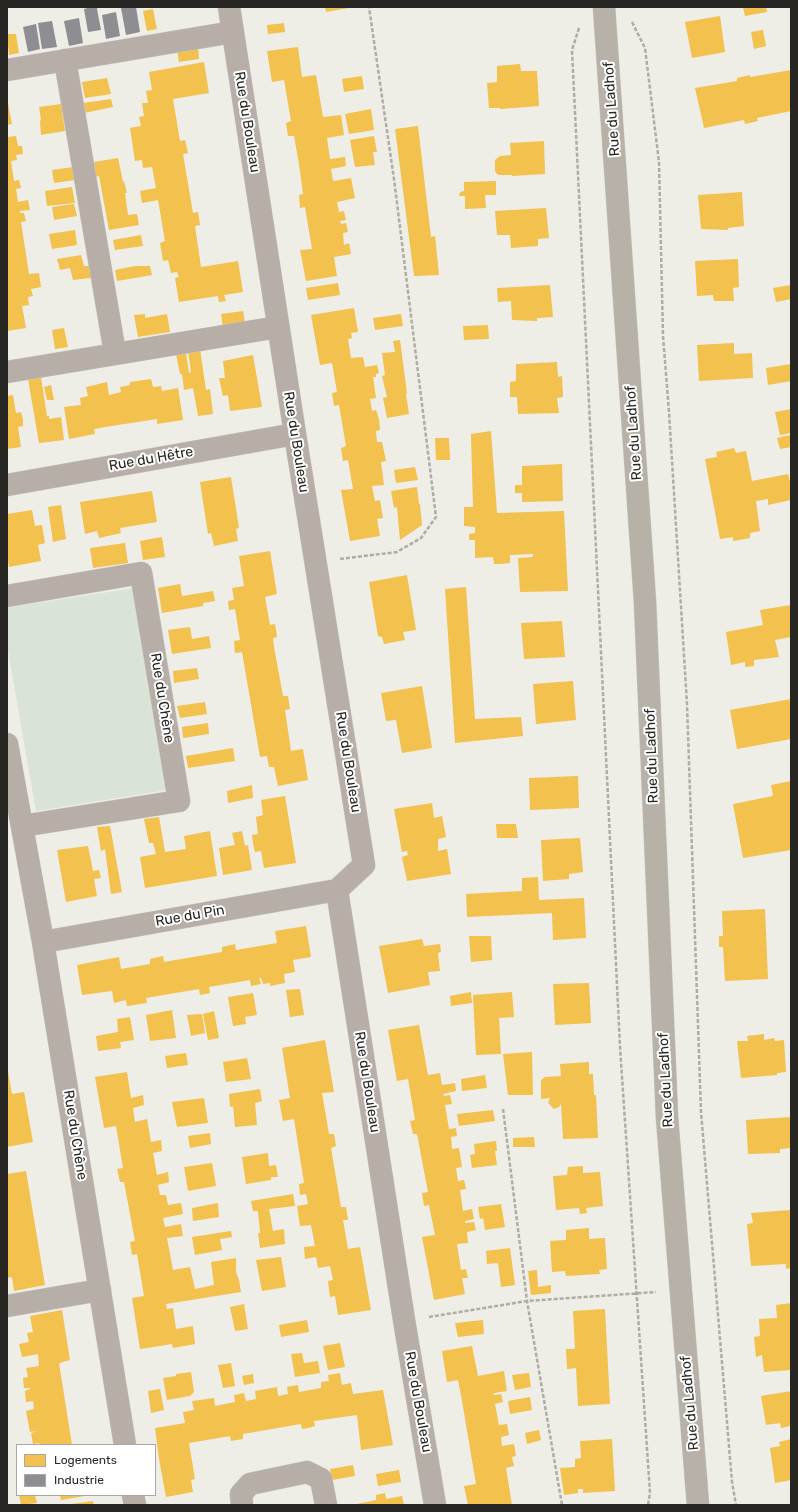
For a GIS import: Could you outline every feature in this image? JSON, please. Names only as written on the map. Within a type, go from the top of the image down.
[{"type":"main road","name":"Rue du Ladhof","points":[[604,7],[645,602],[667,1117],[698,1505]]},
{"type":"street","name":"Rue du Bouleau","points":[[229,7],[278,327],[364,864],[337,890],[404,1320],[435,1505]]},
{"type":"street","points":[[7,70],[233,32]]},
{"type":"street","points":[[65,60],[115,353]]},
{"type":"street","points":[[7,372],[278,327]]},
{"type":"street","name":"Rue du Hêtre","points":[[7,485],[295,434]]},
{"type":"street","name":"Rue du Chêne","points":[[7,596],[142,573],[179,801],[22,826]]},
{"type":"street","name":"Rue du Chêne","points":[[7,744],[10,782],[22,826],[43,942],[125,1444]]},
{"type":"street","name":"Rue du Pin","points":[[43,942],[337,890]]},
{"type":"street","points":[[7,1306],[100,1290]]},
{"type":"street","points":[[242,1505],[240,1494],[250,1484],[306,1472],[321,1479],[326,1505]]},
{"type":"path","points":[[316,562],[398,552],[421,538],[436,517],[394,179],[369,7]]},
{"type":"path","points":[[581,21],[572,50],[620,1047],[650,1493],[648,1505]]},
{"type":"path","points":[[631,21],[645,48],[659,162],[663,336],[687,704],[701,1112],[732,1482],[736,1505]]},
{"type":"path","points":[[503,1109],[527,1301],[562,1505]]},
{"type":"path","points":[[404,1320],[527,1301],[681,1290]]},
{"type":"shaded area","points":[[134,588],[167,790],[36,811],[7,645],[7,608]]},
{"type":"building: Logements","points":[[325,7],[349,7],[349,8],[326,12]]},
{"type":"building: Logements","points":[[743,7],[766,7],[767,12],[745,16]]},
{"type":"building: Logements","points":[[153,9],[157,29],[147,31],[143,11]]},
{"type":"building: Logements","points":[[720,16],[725,52],[692,58],[685,22]]},
{"type":"building: Logements","points":[[284,23],[285,32],[268,34],[267,25]]},
{"type":"building: Logements","points":[[763,30],[766,46],[754,49],[751,32]]},
{"type":"building: Logements","points":[[7,34],[16,34],[19,53],[9,55]]},
{"type":"building: Logements","points":[[198,45],[199,59],[179,62],[177,49]]},
{"type":"building: Logements","points":[[298,47],[302,77],[316,75],[323,117],[341,115],[344,135],[327,138],[330,159],[345,157],[346,166],[331,169],[333,181],[351,178],[355,198],[337,202],[339,212],[344,211],[346,220],[340,221],[341,224],[346,223],[348,232],[343,233],[344,245],[349,243],[351,254],[334,257],[337,276],[306,281],[300,250],[312,249],[305,207],[300,208],[299,195],[303,194],[299,164],[294,136],[288,136],[286,123],[291,121],[284,80],[272,82],[267,51]]},
{"type":"building: Logements","points":[[204,62],[209,93],[173,99],[180,141],[185,140],[188,153],[183,154],[193,213],[198,212],[199,218],[200,225],[195,226],[201,267],[238,261],[243,292],[224,295],[226,301],[219,302],[218,296],[179,302],[175,278],[179,277],[177,272],[171,273],[168,260],[163,261],[160,243],[165,241],[158,200],[142,203],[140,191],[156,188],[152,167],[143,168],[142,160],[135,161],[130,128],[141,126],[139,117],[144,116],[142,103],[148,103],[146,91],[152,90],[149,72]]},
{"type":"building: Logements","points":[[520,64],[521,71],[537,71],[539,106],[500,109],[489,108],[487,83],[497,82],[497,66]]},
{"type":"building: Logements","points":[[791,70],[791,111],[757,118],[758,121],[745,124],[744,120],[704,128],[695,88],[737,81],[737,78],[750,75],[750,77]]},
{"type":"building: Logements","points":[[362,76],[364,89],[344,92],[342,79]]},
{"type":"building: Logements","points":[[107,78],[111,94],[85,98],[82,82]]},
{"type":"building: Logements","points":[[7,98],[12,124],[7,125]]},
{"type":"building: Logements","points":[[111,99],[113,107],[84,113],[83,103]]},
{"type":"building: Logements","points":[[61,104],[65,131],[41,135],[39,107]]},
{"type":"building: Logements","points":[[371,109],[374,130],[349,134],[345,114]]},
{"type":"building: Logements","points":[[418,126],[431,237],[435,236],[439,275],[414,276],[395,129]]},
{"type":"building: Logements","points":[[16,136],[18,146],[22,146],[23,154],[16,155],[17,160],[11,161],[14,181],[19,180],[21,188],[16,189],[18,202],[28,200],[30,210],[20,211],[20,213],[24,213],[26,221],[21,222],[29,274],[39,273],[41,287],[31,289],[33,296],[28,297],[29,305],[22,306],[26,328],[7,331],[7,137]]},
{"type":"building: Logements","points":[[374,136],[377,152],[373,152],[375,165],[355,167],[350,140]]},
{"type":"building: Logements","points":[[544,141],[545,174],[512,176],[499,175],[495,171],[495,160],[500,156],[511,155],[510,143]]},
{"type":"building: Logements","points":[[118,158],[127,193],[125,193],[128,215],[137,214],[139,225],[109,230],[99,176],[96,177],[94,162]]},
{"type":"building: Logements","points":[[73,167],[75,180],[54,183],[52,170]]},
{"type":"building: Logements","points":[[496,181],[496,195],[485,195],[486,208],[465,209],[465,196],[459,196],[460,192],[464,191],[464,182]]},
{"type":"building: Logements","points":[[72,187],[75,203],[47,206],[45,191]]},
{"type":"building: Logements","points":[[742,192],[744,226],[728,228],[728,230],[701,229],[698,195]]},
{"type":"building: Logements","points":[[74,204],[77,216],[54,220],[52,207]]},
{"type":"building: Logements","points":[[546,208],[549,238],[538,239],[538,246],[511,248],[510,235],[497,235],[495,211]]},
{"type":"building: Logements","points":[[75,230],[77,245],[52,249],[49,234]]},
{"type":"building: Logements","points":[[141,235],[143,246],[115,250],[113,240]]},
{"type":"building: Logements","points":[[81,255],[84,266],[89,266],[91,278],[73,280],[70,268],[60,270],[57,259]]},
{"type":"building: Logements","points":[[738,259],[739,287],[733,288],[734,301],[714,301],[713,295],[697,296],[695,261]]},
{"type":"building: Logements","points":[[135,266],[150,266],[152,275],[117,281],[115,270]]},
{"type":"building: Logements","points":[[338,283],[340,295],[308,300],[306,288]]},
{"type":"building: Logements","points":[[550,285],[553,317],[537,318],[537,321],[512,320],[511,301],[498,302],[497,288]]},
{"type":"building: Logements","points":[[791,285],[791,299],[776,302],[773,288]]},
{"type":"building: Logements","points":[[354,308],[358,332],[351,333],[352,338],[348,339],[351,358],[363,357],[365,367],[377,365],[379,373],[376,374],[376,377],[373,377],[376,398],[370,399],[372,411],[376,410],[379,419],[380,430],[376,431],[377,442],[382,442],[386,461],[381,462],[384,485],[372,486],[375,501],[380,500],[383,518],[377,519],[380,536],[350,541],[341,490],[353,489],[348,460],[343,461],[341,448],[346,446],[339,405],[334,406],[332,393],[337,392],[332,363],[320,365],[311,315]]},
{"type":"building: Logements","points":[[243,311],[245,323],[223,327],[221,314]]},
{"type":"building: Logements","points":[[145,314],[145,318],[167,314],[170,332],[138,337],[134,315]]},
{"type":"building: Logements","points":[[401,314],[403,326],[375,330],[373,318]]},
{"type":"building: Logements","points":[[488,325],[489,339],[464,340],[463,326]]},
{"type":"building: Logements","points":[[64,328],[68,347],[55,349],[52,330]]},
{"type":"building: Logements","points":[[400,340],[409,414],[387,418],[383,398],[387,397],[382,376],[385,375],[382,353],[395,352],[393,341]]},
{"type":"building: Logements","points":[[734,343],[734,354],[752,353],[753,378],[699,381],[697,345]]},
{"type":"building: Logements","points":[[200,349],[206,390],[210,389],[213,414],[198,416],[193,388],[184,390],[182,374],[180,374],[176,354],[186,353],[189,373],[191,372],[188,351]]},
{"type":"building: Logements","points":[[253,355],[262,407],[230,411],[228,395],[223,396],[219,378],[225,378],[223,361]]},
{"type":"building: Logements","points":[[557,362],[558,377],[562,376],[563,397],[557,398],[559,413],[518,414],[517,397],[510,397],[510,382],[516,381],[516,364]]},
{"type":"building: Logements","points":[[791,364],[791,381],[768,385],[766,368]]},
{"type":"building: Logements","points":[[41,377],[47,416],[49,416],[49,419],[61,417],[64,440],[39,443],[28,379]]},
{"type":"building: Logements","points":[[151,379],[153,387],[161,386],[162,391],[178,388],[183,420],[157,424],[157,419],[105,427],[94,429],[95,434],[69,439],[64,407],[81,405],[80,398],[88,396],[86,387],[107,382],[109,395],[121,392],[120,387],[130,385],[130,382]]},
{"type":"building: Logements","points":[[51,385],[54,400],[47,400],[44,387]]},
{"type":"building: Logements","points":[[13,395],[16,413],[21,412],[23,420],[23,426],[18,427],[21,447],[7,449],[7,396]]},
{"type":"building: Logements","points":[[791,409],[791,433],[780,435],[775,412]]},
{"type":"building: Logements","points":[[491,431],[497,513],[564,511],[568,591],[520,592],[518,558],[533,557],[533,554],[510,555],[510,563],[500,564],[494,564],[493,557],[475,558],[475,540],[469,540],[469,534],[475,533],[475,527],[464,526],[464,507],[473,507],[471,434]]},
{"type":"building: Logements","points":[[791,435],[791,447],[780,449],[777,438]]},
{"type":"building: Logements","points":[[435,438],[449,438],[450,460],[436,460]]},
{"type":"building: Logements","points":[[734,448],[736,453],[746,451],[752,481],[788,474],[791,485],[791,500],[768,505],[768,499],[756,501],[760,531],[750,533],[750,538],[733,541],[733,537],[720,539],[705,459],[717,457],[716,452]]},
{"type":"building: Logements","points":[[562,464],[563,501],[522,502],[522,493],[515,493],[515,485],[522,485],[522,466]]},
{"type":"building: Logements","points":[[415,467],[418,480],[396,483],[394,470]]},
{"type":"building: Logements","points":[[231,477],[239,528],[236,529],[238,541],[214,546],[211,533],[208,534],[200,482]]},
{"type":"building: Logements","points":[[417,487],[422,525],[400,540],[397,507],[394,508],[391,491]]},
{"type":"building: Logements","points":[[152,491],[157,522],[120,528],[121,533],[99,538],[97,531],[85,534],[80,502]]},
{"type":"building: Logements","points":[[61,505],[66,539],[53,542],[48,507]]},
{"type":"building: Logements","points":[[32,510],[35,526],[42,525],[45,543],[38,545],[41,561],[9,567],[7,554],[7,514]]},
{"type":"building: Logements","points":[[162,537],[165,557],[143,560],[140,541]]},
{"type":"building: Logements","points":[[125,543],[128,563],[93,568],[90,548]]},
{"type":"building: Logements","points":[[270,551],[277,594],[265,597],[270,625],[275,624],[277,637],[273,638],[274,647],[283,696],[288,696],[290,709],[285,710],[291,751],[303,749],[308,780],[278,786],[274,767],[269,767],[267,756],[260,757],[242,652],[235,653],[234,641],[240,640],[235,609],[229,610],[228,601],[234,600],[232,588],[244,586],[239,556]]},
{"type":"building: Logements","points":[[407,575],[416,630],[403,632],[405,640],[384,644],[382,637],[378,636],[369,582]]},
{"type":"building: Logements","points":[[180,584],[182,596],[213,591],[215,601],[203,603],[203,606],[162,613],[158,588]]},
{"type":"building: Logements","points":[[466,587],[475,719],[521,717],[523,736],[455,743],[445,589]]},
{"type":"building: Logements","points":[[791,605],[791,637],[775,640],[779,657],[754,660],[754,666],[745,667],[745,662],[731,665],[726,632],[763,625],[760,610]]},
{"type":"building: Logements","points":[[562,621],[565,657],[524,659],[521,623]]},
{"type":"building: Logements","points":[[190,627],[192,639],[209,636],[211,648],[172,654],[168,630]]},
{"type":"building: Logements","points":[[197,668],[199,679],[174,683],[173,671]]},
{"type":"building: Logements","points":[[573,681],[576,720],[536,724],[533,684]]},
{"type":"building: Logements","points":[[422,686],[432,748],[402,753],[396,720],[386,721],[381,693]]},
{"type":"building: Logements","points":[[791,699],[791,739],[737,749],[730,710]]},
{"type":"building: Logements","points":[[205,702],[207,714],[180,718],[177,706]]},
{"type":"building: Logements","points":[[208,723],[209,734],[183,738],[182,727]]},
{"type":"building: Logements","points":[[233,748],[235,761],[188,768],[186,756]]},
{"type":"building: Logements","points":[[578,776],[579,808],[530,810],[529,778]]},
{"type":"building: Logements","points":[[791,781],[791,850],[743,858],[733,804],[773,796],[771,785]]},
{"type":"building: Logements","points":[[252,785],[253,798],[228,803],[227,791]]},
{"type":"building: Logements","points":[[285,796],[296,863],[264,868],[261,851],[255,852],[253,844],[252,835],[258,834],[256,817],[263,815],[261,800]]},
{"type":"building: Logements","points":[[432,803],[434,818],[442,816],[446,837],[438,839],[438,851],[447,849],[451,874],[407,881],[402,857],[408,855],[407,851],[402,852],[394,809]]},
{"type":"building: Logements","points":[[159,817],[165,852],[186,849],[184,836],[210,831],[217,876],[145,888],[140,857],[156,854],[153,843],[149,843],[144,819]]},
{"type":"building: Logements","points":[[496,824],[516,824],[518,838],[497,838]]},
{"type":"building: Logements","points":[[110,826],[122,892],[111,894],[105,849],[101,851],[97,827]]},
{"type":"building: Logements","points":[[242,831],[245,846],[248,845],[252,870],[223,875],[219,848],[235,845],[232,833]]},
{"type":"building: Logements","points":[[580,838],[583,872],[569,874],[569,879],[543,881],[541,840]]},
{"type":"building: Logements","points":[[88,846],[93,871],[99,870],[101,878],[94,879],[97,896],[66,902],[57,850]]},
{"type":"building: Logements","points":[[538,877],[539,900],[584,898],[586,938],[553,940],[552,913],[467,917],[466,894],[522,891],[522,878]]},
{"type":"building: Logements","points":[[765,909],[768,979],[725,981],[723,947],[719,947],[719,936],[723,936],[722,911]]},
{"type":"building: Logements","points":[[306,926],[311,957],[293,960],[295,972],[284,974],[285,983],[270,986],[270,983],[263,984],[261,978],[259,978],[261,984],[251,986],[250,980],[209,987],[210,993],[200,995],[199,989],[146,998],[147,1003],[127,1006],[126,1000],[114,1003],[112,991],[82,995],[77,965],[119,957],[121,969],[150,964],[150,959],[163,956],[164,962],[222,952],[222,947],[235,944],[236,950],[277,943],[275,931]]},
{"type":"building: Logements","points":[[469,936],[491,936],[492,960],[471,962]]},
{"type":"building: Logements","points":[[422,939],[424,946],[440,944],[441,952],[438,953],[440,971],[428,972],[430,985],[388,993],[379,946]]},
{"type":"building: Logements","points":[[589,983],[591,1023],[555,1025],[553,984]]},
{"type":"building: Logements","points":[[300,989],[304,1015],[290,1017],[286,990]]},
{"type":"building: Logements","points":[[471,992],[472,1003],[451,1006],[450,996]]},
{"type":"building: Logements","points":[[512,992],[514,1017],[499,1018],[501,1054],[476,1055],[473,995]]},
{"type":"building: Logements","points":[[253,993],[257,1015],[245,1017],[246,1024],[233,1026],[228,997]]},
{"type":"building: Logements","points":[[172,1010],[176,1038],[150,1041],[146,1015]]},
{"type":"building: Logements","points":[[214,1011],[219,1038],[208,1040],[203,1014]]},
{"type":"building: Logements","points":[[202,1014],[205,1033],[191,1036],[187,1015]]},
{"type":"building: Logements","points":[[130,1017],[134,1040],[120,1042],[121,1048],[98,1051],[96,1036],[118,1032],[117,1019]]},
{"type":"building: Logements","points":[[419,1025],[428,1075],[440,1073],[442,1085],[455,1083],[456,1091],[443,1094],[444,1096],[450,1095],[452,1104],[445,1105],[449,1129],[456,1128],[457,1136],[451,1137],[452,1149],[459,1148],[462,1167],[456,1168],[458,1181],[464,1180],[466,1189],[460,1190],[463,1211],[472,1209],[474,1219],[465,1221],[465,1223],[474,1222],[476,1230],[467,1232],[468,1243],[457,1244],[461,1270],[466,1269],[468,1278],[462,1278],[465,1294],[434,1300],[422,1237],[435,1235],[429,1205],[424,1206],[422,1193],[428,1192],[417,1134],[413,1134],[410,1121],[415,1120],[408,1079],[397,1081],[388,1030]]},
{"type":"building: Logements","points":[[764,1034],[764,1040],[774,1038],[775,1041],[784,1040],[786,1072],[777,1073],[777,1075],[741,1078],[737,1041],[748,1041],[747,1036]]},
{"type":"building: Logements","points":[[325,1040],[334,1092],[322,1093],[329,1134],[334,1134],[336,1146],[331,1148],[341,1207],[346,1207],[348,1220],[343,1220],[348,1249],[360,1247],[371,1310],[338,1315],[335,1296],[330,1297],[328,1281],[333,1280],[330,1266],[318,1268],[316,1257],[305,1259],[304,1247],[315,1246],[311,1225],[300,1226],[297,1206],[308,1204],[306,1194],[300,1195],[299,1184],[304,1183],[294,1119],[283,1121],[279,1100],[290,1098],[282,1048]]},
{"type":"building: Logements","points":[[532,1052],[533,1095],[508,1095],[503,1054]]},
{"type":"building: Logements","points":[[186,1053],[188,1065],[167,1068],[165,1056]]},
{"type":"building: Logements","points":[[247,1058],[251,1079],[226,1082],[223,1062]]},
{"type":"building: Logements","points":[[589,1062],[589,1074],[593,1074],[594,1095],[596,1095],[598,1138],[563,1139],[561,1104],[559,1107],[554,1109],[548,1103],[550,1098],[541,1099],[541,1080],[545,1077],[561,1076],[560,1064]]},
{"type":"building: Logements","points":[[7,1066],[12,1094],[24,1092],[33,1142],[7,1147]]},
{"type":"building: Logements","points":[[127,1072],[131,1098],[143,1095],[144,1105],[133,1108],[135,1122],[147,1119],[151,1142],[161,1140],[162,1151],[153,1153],[157,1175],[168,1172],[169,1182],[158,1185],[160,1195],[166,1195],[168,1205],[181,1203],[183,1214],[163,1218],[165,1227],[181,1224],[183,1236],[167,1238],[173,1270],[190,1267],[195,1289],[214,1285],[211,1262],[236,1258],[236,1272],[241,1292],[166,1304],[167,1309],[173,1308],[176,1329],[193,1326],[195,1344],[173,1348],[172,1344],[140,1349],[132,1298],[144,1296],[137,1254],[132,1255],[130,1242],[135,1241],[124,1182],[120,1182],[117,1169],[123,1168],[116,1126],[104,1128],[95,1077]]},
{"type":"building: Logements","points":[[485,1075],[487,1088],[462,1091],[461,1079]]},
{"type":"building: Logements","points":[[260,1089],[262,1101],[255,1103],[257,1125],[235,1127],[233,1106],[230,1107],[229,1094]]},
{"type":"building: Logements","points":[[204,1098],[208,1123],[177,1127],[172,1102]]},
{"type":"building: Logements","points":[[493,1110],[495,1121],[459,1126],[457,1114]]},
{"type":"building: Logements","points":[[791,1117],[791,1148],[780,1149],[780,1153],[748,1154],[746,1120]]},
{"type":"building: Logements","points":[[210,1133],[211,1144],[190,1148],[188,1136]]},
{"type":"building: Logements","points":[[534,1137],[535,1147],[513,1147],[513,1138]]},
{"type":"building: Logements","points":[[496,1141],[497,1151],[495,1151],[497,1165],[472,1168],[470,1155],[475,1154],[474,1144]]},
{"type":"building: Logements","points":[[268,1153],[269,1166],[276,1165],[278,1177],[271,1177],[271,1180],[246,1184],[242,1157]]},
{"type":"building: Logements","points":[[212,1163],[216,1186],[188,1191],[184,1167]]},
{"type":"building: Logements","points":[[583,1166],[583,1173],[600,1172],[603,1206],[586,1208],[587,1213],[580,1214],[579,1208],[556,1210],[553,1176],[567,1175],[568,1167]]},
{"type":"building: Logements","points":[[26,1171],[45,1285],[14,1291],[12,1277],[7,1278],[7,1174]]},
{"type":"building: Logements","points":[[293,1194],[295,1206],[269,1209],[273,1231],[284,1229],[285,1244],[260,1248],[258,1211],[253,1211],[251,1201]]},
{"type":"building: Logements","points":[[218,1203],[219,1217],[193,1221],[192,1208]]},
{"type":"building: Logements","points":[[501,1204],[505,1227],[485,1230],[483,1218],[480,1219],[478,1207]]},
{"type":"building: Logements","points":[[791,1210],[791,1268],[786,1269],[786,1264],[751,1266],[747,1224],[753,1223],[751,1213]]},
{"type":"building: Logements","points":[[589,1228],[589,1239],[605,1238],[607,1269],[599,1270],[600,1274],[566,1276],[565,1271],[552,1272],[550,1241],[566,1240],[566,1230]]},
{"type":"building: Logements","points":[[231,1231],[232,1237],[220,1239],[222,1250],[195,1255],[192,1237]]},
{"type":"building: Logements","points":[[510,1248],[515,1285],[501,1287],[498,1263],[487,1264],[486,1251]]},
{"type":"building: Logements","points":[[281,1257],[286,1287],[262,1291],[256,1260]]},
{"type":"building: Logements","points":[[537,1270],[538,1287],[551,1285],[551,1293],[531,1295],[528,1271]]},
{"type":"building: Logements","points":[[791,1303],[791,1370],[764,1372],[762,1355],[756,1357],[754,1337],[760,1336],[759,1319],[777,1318],[776,1305]]},
{"type":"building: Logements","points":[[244,1304],[248,1329],[235,1331],[230,1307]]},
{"type":"building: Logements","points":[[605,1309],[610,1404],[578,1406],[576,1368],[567,1369],[566,1349],[575,1349],[573,1311]]},
{"type":"building: Logements","points":[[62,1310],[70,1360],[59,1363],[72,1444],[33,1444],[31,1433],[37,1431],[30,1432],[26,1411],[34,1409],[33,1401],[26,1402],[25,1391],[30,1388],[24,1388],[23,1378],[28,1377],[26,1368],[39,1366],[38,1354],[22,1357],[19,1344],[29,1342],[27,1333],[33,1332],[30,1316]]},
{"type":"building: Logements","points":[[307,1320],[309,1332],[281,1337],[279,1325]]},
{"type":"building: Logements","points":[[483,1320],[484,1334],[458,1337],[455,1323]]},
{"type":"building: Logements","points":[[340,1343],[345,1367],[328,1370],[323,1346]]},
{"type":"building: Logements","points":[[472,1346],[478,1376],[504,1371],[507,1391],[494,1393],[494,1395],[501,1394],[503,1402],[495,1404],[499,1425],[507,1424],[509,1435],[501,1437],[502,1446],[514,1444],[516,1456],[512,1457],[514,1466],[506,1468],[512,1505],[468,1505],[464,1486],[476,1484],[462,1401],[458,1380],[447,1382],[442,1351]]},
{"type":"building: Logements","points":[[302,1353],[304,1363],[318,1361],[320,1373],[295,1377],[291,1354]]},
{"type":"building: Logements","points":[[231,1363],[235,1386],[223,1388],[218,1365]]},
{"type":"building: Logements","points":[[191,1372],[194,1392],[190,1396],[167,1400],[163,1378]]},
{"type":"building: Logements","points":[[340,1373],[342,1385],[351,1383],[353,1394],[383,1390],[393,1445],[361,1450],[357,1415],[314,1421],[315,1426],[302,1429],[301,1424],[243,1434],[243,1439],[231,1441],[230,1436],[189,1443],[195,1479],[191,1480],[193,1492],[166,1497],[155,1428],[185,1423],[183,1412],[194,1410],[192,1401],[214,1398],[215,1406],[235,1402],[234,1395],[244,1393],[246,1401],[256,1399],[255,1391],[277,1387],[278,1396],[288,1394],[287,1387],[298,1385],[299,1392],[321,1388],[321,1382],[329,1381],[328,1375]]},
{"type":"building: Logements","points":[[529,1373],[531,1387],[515,1390],[512,1375]]},
{"type":"building: Logements","points":[[253,1374],[254,1383],[244,1385],[242,1376]]},
{"type":"building: Logements","points":[[160,1389],[164,1410],[151,1413],[148,1391]]},
{"type":"building: Logements","points":[[791,1391],[790,1426],[781,1428],[780,1423],[766,1425],[761,1396]]},
{"type":"building: Logements","points":[[530,1397],[532,1410],[510,1414],[508,1401]]},
{"type":"building: Logements","points":[[539,1430],[541,1440],[527,1444],[525,1433]]},
{"type":"building: Logements","points":[[612,1439],[615,1491],[583,1493],[583,1489],[578,1489],[578,1493],[564,1495],[560,1468],[575,1467],[575,1459],[581,1458],[580,1441]]},
{"type":"building: Logements","points":[[791,1439],[791,1480],[775,1483],[770,1448],[780,1446],[779,1442]]},
{"type":"building: Logements","points":[[353,1465],[355,1476],[332,1480],[330,1469]]},
{"type":"building: Logements","points":[[399,1470],[401,1482],[378,1486],[376,1474]]},
{"type":"building: Logements","points":[[385,1493],[386,1499],[402,1496],[404,1505],[352,1505],[376,1500],[376,1495]]},
{"type":"building: Logements","points":[[19,1496],[35,1496],[37,1503],[21,1505]]},
{"type":"building: Logements","points":[[60,1496],[85,1496],[61,1500]]},
{"type":"building: Logements","points":[[93,1501],[94,1505],[71,1505],[71,1504]]},
{"type":"building: Industrie","points":[[98,7],[97,9],[101,30],[88,32],[84,9]]},
{"type":"building: Industrie","points":[[136,7],[140,32],[126,35],[121,8]]},
{"type":"building: Industrie","points":[[116,12],[120,36],[106,39],[102,15]]},
{"type":"building: Industrie","points":[[79,18],[83,43],[69,46],[64,21]]},
{"type":"building: Industrie","points":[[52,21],[57,47],[42,49],[38,23]]},
{"type":"building: Industrie","points":[[36,24],[40,49],[28,52],[23,27]]}]
